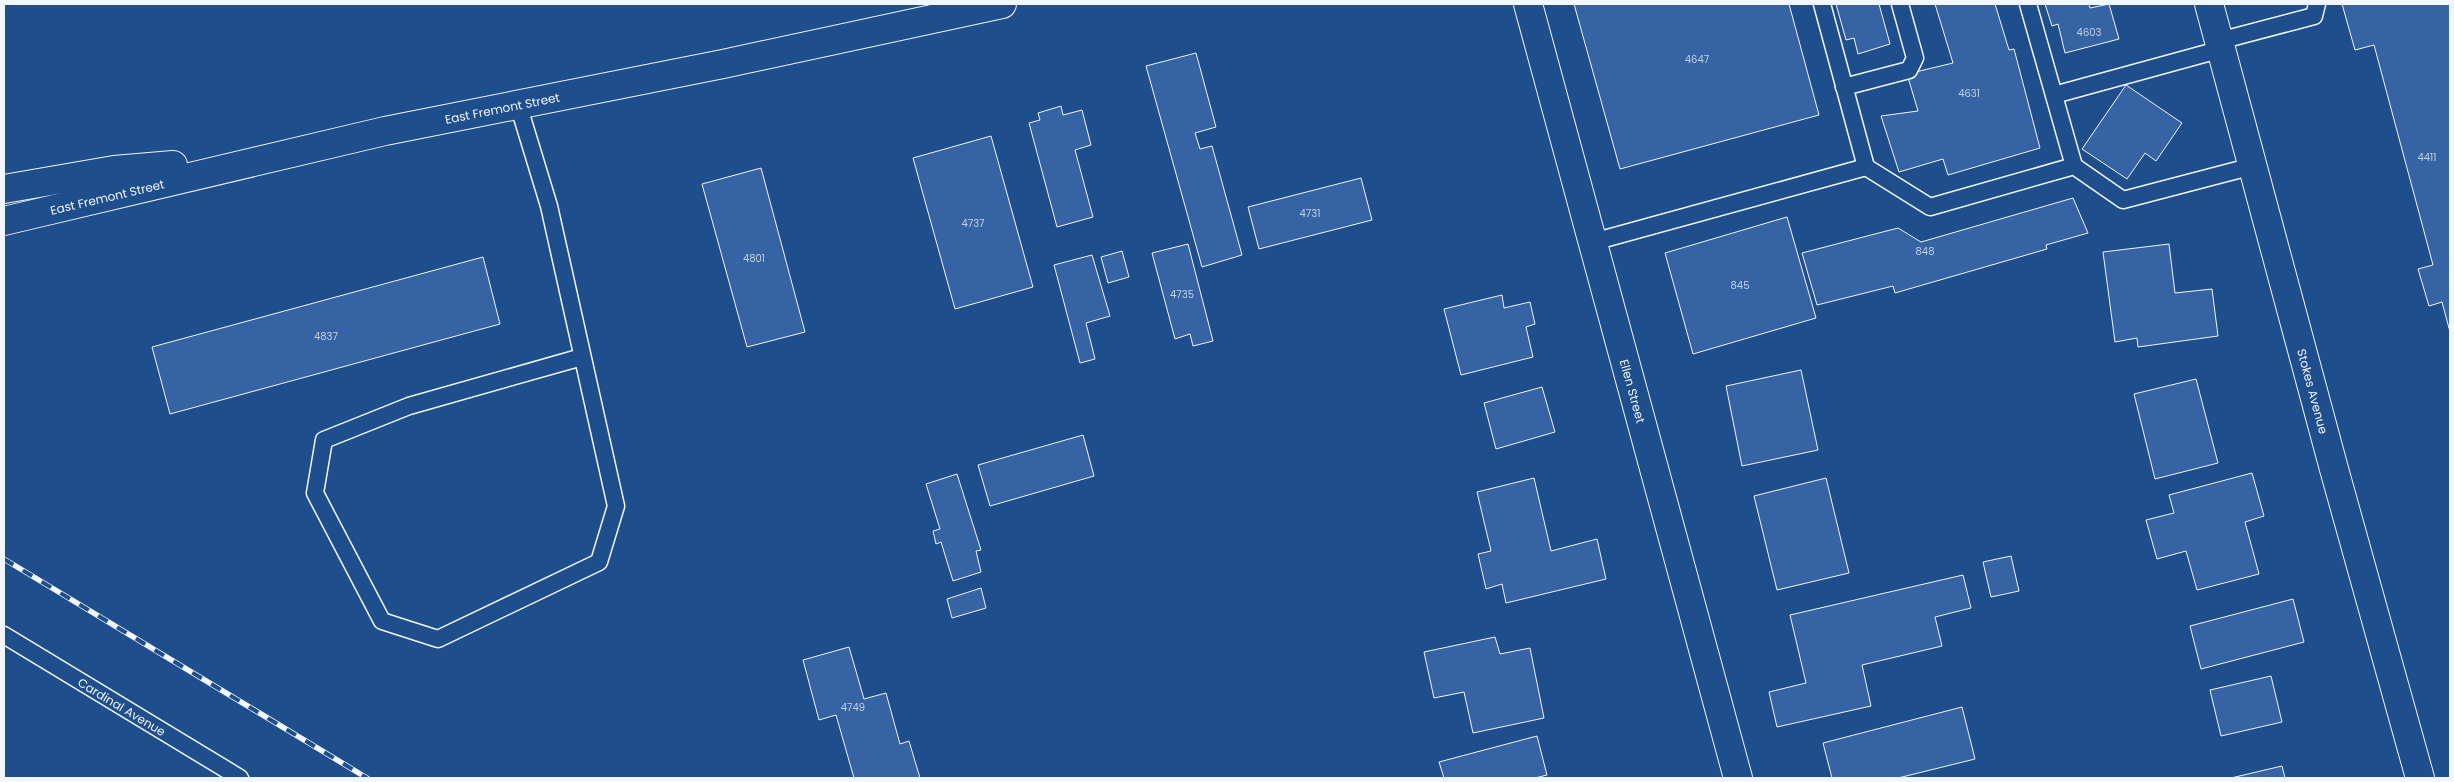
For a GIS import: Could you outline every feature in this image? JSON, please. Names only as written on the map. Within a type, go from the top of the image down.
[{"type":"street","name":"East Fremont Street","points":[[4,221],[252,161],[518,104],[733,62],[1002,4]]},
{"type":"street","name":"Ellen Street","points":[[1528,4],[1738,778]]},
{"type":"street","name":"Stokes Avenue","points":[[2209,4],[2420,778]]},
{"type":"street","points":[[4,189],[114,170],[252,161]]},
{"type":"lane","points":[[1822,4],[1866,167],[1930,208],[2074,166]]},
{"type":"lane","points":[[1844,87],[1909,70],[1915,58],[1900,4]]},
{"type":"lane","points":[[2028,4],[2074,166],[2123,200],[2252,166]]},
{"type":"lane","points":[[2054,95],[2314,16],[2317,4]]},
{"type":"lane","points":[[518,104],[549,206],[616,506],[599,562],[438,639],[382,621],[315,493],[324,440],[409,406],[582,357]]},
{"type":"lane","points":[[1593,242],[1866,167]]},
{"type":"lane","name":"Cardinal Avenue","points":[[4,635],[240,778]]},
{"type":"building","points":[[1574,4],[1789,4],[1819,115],[1620,169]]},
{"type":"building","points":[[1836,4],[1879,4],[1890,44],[1858,54],[1854,38],[1846,40]]},
{"type":"building","points":[[1935,4],[1995,4],[2009,50],[2014,49],[2040,148],[1948,175],[1943,159],[1899,172],[1881,116],[1918,111],[1907,74],[1953,63]]},
{"type":"building","points":[[2045,4],[2089,4],[2090,8],[2109,4],[2119,39],[2065,53],[2058,24],[2052,26]]},
{"type":"building","points":[[2342,4],[2450,4],[2450,332],[2442,302],[2429,306],[2418,269],[2433,265],[2374,45],[2355,50]]},
{"type":"building","points":[[1196,53],[1216,127],[1195,133],[1200,149],[1212,146],[1242,255],[1202,267],[1146,66]]},
{"type":"building","points":[[2126,85],[2182,123],[2156,161],[2145,153],[2127,179],[2082,149]]},
{"type":"building","points":[[1061,106],[1063,115],[1082,110],[1091,145],[1075,150],[1093,217],[1057,227],[1029,123],[1040,120],[1038,113]]},
{"type":"building","points":[[991,136],[1033,287],[955,309],[913,158]]},
{"type":"building","points":[[761,168],[805,332],[747,347],[702,184]]},
{"type":"building","points":[[1361,178],[1372,220],[1259,249],[1248,207]]},
{"type":"building","points":[[2073,198],[2088,233],[2046,245],[2047,249],[1895,293],[1893,286],[1817,305],[1802,253],[1898,228],[1921,242]]},
{"type":"building","points":[[1787,217],[1816,318],[1693,354],[1665,253]]},
{"type":"building","points":[[1188,244],[1213,341],[1193,346],[1190,334],[1175,339],[1152,253]]},
{"type":"building","points":[[2169,244],[2175,293],[2212,289],[2218,336],[2138,347],[2137,338],[2115,342],[2103,252]]},
{"type":"building","points":[[1122,251],[1129,277],[1108,283],[1101,257]]},
{"type":"building","points":[[1092,255],[1110,316],[1086,323],[1095,359],[1080,363],[1054,265]]},
{"type":"building","points":[[483,257],[500,324],[170,414],[152,347]]},
{"type":"building","points":[[1502,295],[1504,308],[1530,302],[1535,324],[1526,327],[1533,357],[1461,375],[1444,309]]},
{"type":"building","points":[[1801,370],[1818,450],[1742,466],[1726,386]]},
{"type":"building","points":[[2196,379],[2218,463],[2155,479],[2134,394]]},
{"type":"building","points":[[1542,387],[1555,432],[1496,449],[1484,403]]},
{"type":"building","points":[[1083,435],[1094,476],[990,506],[978,465]]},
{"type":"building","points":[[2252,473],[2264,516],[2245,522],[2259,574],[2197,590],[2186,551],[2157,559],[2146,520],[2174,513],[2169,495]]},
{"type":"building","points":[[957,474],[981,550],[976,551],[981,572],[953,581],[941,542],[936,544],[933,531],[940,529],[926,484]]},
{"type":"building","points":[[1534,478],[1551,551],[1597,539],[1606,579],[1506,603],[1502,584],[1486,589],[1478,554],[1491,551],[1477,492]]},
{"type":"building","points":[[1826,478],[1849,573],[1777,590],[1754,496]]},
{"type":"building","points":[[2011,556],[2019,591],[1991,597],[1983,562]]},
{"type":"building","points":[[1963,575],[1971,608],[1935,617],[1942,646],[1862,665],[1871,706],[1777,727],[1769,692],[1806,683],[1790,615]]},
{"type":"building","points":[[981,588],[986,608],[952,618],[947,599]]},
{"type":"building","points":[[2293,599],[2304,642],[2201,669],[2190,626]]},
{"type":"building","points":[[1495,637],[1500,654],[1530,648],[1544,718],[1473,733],[1464,692],[1434,698],[1424,652]]},
{"type":"building","points":[[849,647],[864,699],[886,693],[900,744],[909,741],[920,778],[854,778],[836,715],[819,720],[803,660]]},
{"type":"building","points":[[2271,676],[2282,722],[2221,736],[2210,690]]},
{"type":"building","points":[[1962,707],[1975,759],[1898,778],[1832,778],[1823,743]]},
{"type":"building","points":[[1537,736],[1547,775],[1535,778],[1444,778],[1439,762]]},
{"type":"building","points":[[2282,766],[2285,778],[2231,778]]},
{"type":"railway","points":[[4,559],[367,778]]}]
